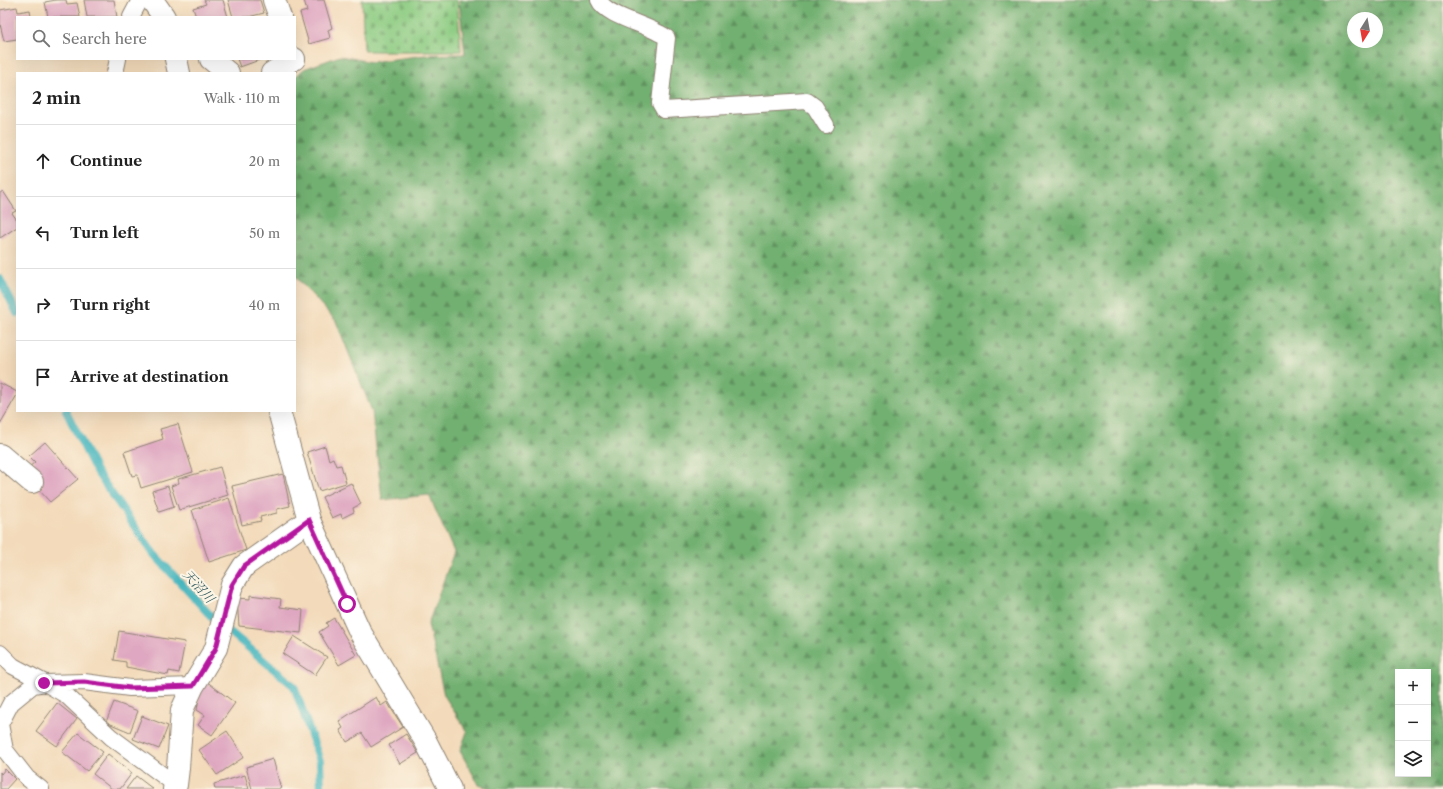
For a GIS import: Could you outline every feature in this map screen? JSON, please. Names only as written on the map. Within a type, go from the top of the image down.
[{"type":"street","points":[[152,0],[163,16]]},
{"type":"street","points":[[274,0],[280,16]]},
{"type":"street","points":[[176,60],[179,72]]},
{"type":"street","points":[[212,60],[227,72]]},
{"type":"street","points":[[274,72],[292,60]]},
{"type":"street","points":[[279,412],[309,520],[360,632],[425,740],[450,789]]},
{"type":"street","points":[[0,455],[32,482]]},
{"type":"street","points":[[175,787],[178,768],[182,710],[193,686],[216,648],[232,585],[244,566],[309,520]]},
{"type":"lane","points":[[132,16],[140,0]]},
{"type":"lane","points":[[599,0],[600,3],[611,12],[660,32],[667,38],[660,103],[664,110],[807,101],[815,107],[826,125]]},
{"type":"lane","points":[[115,72],[118,60]]},
{"type":"lane","points":[[0,653],[13,666],[66,695],[111,737],[175,787]]},
{"type":"lane","points":[[41,789],[27,778],[5,750],[0,724],[11,703],[33,685],[44,683],[84,682],[130,688],[193,686]]},
{"type":"green space","points":[[362,0],[457,0],[461,51],[364,51]]},
{"type":"green space","points":[[459,0],[1443,0],[1443,789],[492,789],[479,785],[460,751],[467,732],[444,695],[428,624],[454,552],[429,495],[382,500],[372,411],[336,321],[296,277],[296,76],[304,69],[340,56],[371,62],[426,55],[465,54]]},
{"type":"building","points":[[66,0],[67,4],[77,3],[80,16],[48,16],[45,2]]},
{"type":"building","points":[[84,0],[114,0],[117,16],[87,16]]},
{"type":"building","points":[[204,0],[223,0],[228,16],[196,16],[193,8],[206,4]]},
{"type":"building","points":[[228,0],[260,0],[264,13],[252,16],[233,16]]},
{"type":"building","points":[[304,0],[324,0],[332,28],[328,30],[330,38],[309,44],[300,13],[307,11]]},
{"type":"building","points":[[17,7],[18,12],[30,10],[31,16],[16,16],[16,39],[4,41],[0,24],[0,10]]},
{"type":"building","points":[[237,60],[259,60],[240,67]]},
{"type":"building","points":[[3,191],[16,211],[12,213],[16,219],[16,228],[0,238],[0,193]]},
{"type":"building","points":[[0,383],[16,391],[16,397],[0,424]]},
{"type":"building","points":[[178,424],[193,472],[141,488],[137,475],[132,476],[124,452],[163,439],[160,429]]},
{"type":"building","points":[[45,442],[78,479],[50,502],[38,489],[43,485],[28,468],[35,462],[29,456]]},
{"type":"building","points":[[325,446],[329,460],[333,458],[336,466],[341,465],[346,483],[319,491],[307,452]]},
{"type":"building","points":[[220,467],[228,495],[179,510],[171,486],[179,483],[178,479]]},
{"type":"building","points":[[283,474],[290,506],[277,509],[277,513],[260,517],[261,521],[242,525],[232,486]]},
{"type":"building","points":[[351,483],[361,504],[353,508],[354,512],[342,518],[341,514],[332,518],[322,497]]},
{"type":"building","points":[[168,486],[174,507],[159,512],[152,491]]},
{"type":"building","points":[[229,498],[246,550],[209,562],[192,510]]},
{"type":"building","points":[[250,595],[281,599],[280,607],[303,610],[301,633],[239,626],[237,598],[250,599]]},
{"type":"building","points":[[334,618],[356,655],[339,665],[319,632],[328,626],[326,623]]},
{"type":"building","points":[[119,631],[185,642],[179,673],[169,671],[168,675],[126,667],[126,662],[114,660]]},
{"type":"building","points":[[294,636],[327,657],[315,675],[283,654]]},
{"type":"building","points":[[206,681],[235,703],[212,735],[198,725],[205,715],[197,710],[200,690]]},
{"type":"building","points":[[376,697],[381,706],[387,702],[403,727],[371,747],[362,733],[347,742],[340,730],[343,728],[339,721]]},
{"type":"building","points":[[114,702],[138,711],[130,732],[106,722]]},
{"type":"building","points":[[57,703],[77,719],[57,746],[36,731]]},
{"type":"building","points":[[142,716],[168,726],[159,749],[133,739]]},
{"type":"building","points":[[227,731],[244,757],[217,775],[199,750]]},
{"type":"building","points":[[78,733],[103,752],[87,771],[62,752]]},
{"type":"building","points":[[406,734],[418,753],[400,764],[389,745]]},
{"type":"building","points":[[108,754],[132,773],[120,789],[112,789],[93,774]]},
{"type":"building","points":[[273,759],[281,789],[252,789],[246,767]]},
{"type":"building","points":[[5,769],[15,779],[6,789],[0,789],[0,772],[1,774]]},
{"type":"building","points":[[245,775],[249,789],[215,789],[214,784]]},
{"type":"building","points":[[136,776],[153,789],[126,789]]},
{"type":"waterway","name":"天沼川","points":[[0,279],[16,311]]},
{"type":"waterway","name":"天沼川","points":[[66,412],[96,471],[153,553],[210,615],[294,686],[320,761],[321,789]]},
{"type":"route","points":[[44,683],[84,682],[130,688],[193,686],[216,648],[232,585],[244,566],[309,520],[347,604]]}]
